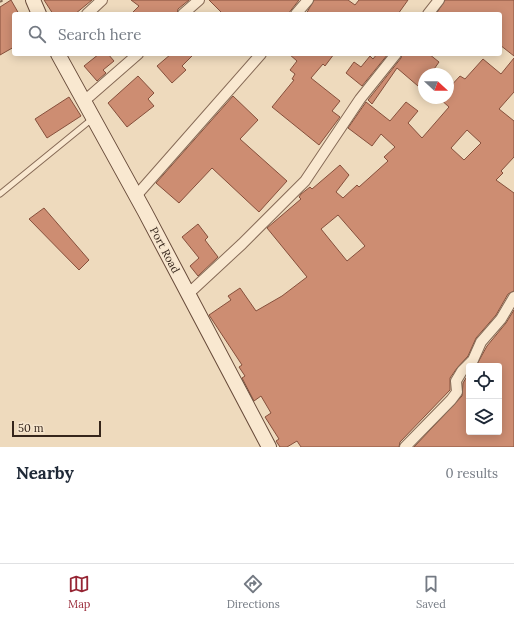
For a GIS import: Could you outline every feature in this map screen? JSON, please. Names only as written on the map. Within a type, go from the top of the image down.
[{"type":"main road","points":[[33,0],[38,12]]},
{"type":"main road","name":"Port Road","points":[[59,56],[136,196],[269,447]]},
{"type":"street","points":[[89,12],[102,0]]},
{"type":"street","points":[[185,12],[199,0]]},
{"type":"street","points":[[298,12],[308,0]]},
{"type":"street","points":[[430,12],[439,0]]},
{"type":"street","points":[[84,102],[136,56]]},
{"type":"street","points":[[136,196],[259,56]]},
{"type":"street","points":[[188,294],[242,244],[305,180],[360,99],[394,56]]},
{"type":"street","points":[[405,447],[457,392],[456,381],[462,371],[473,360],[481,342],[501,319],[514,297]]},
{"type":"lane","points":[[0,194],[93,118]]},
{"type":"building","points":[[11,0],[18,12],[12,12],[12,48],[0,55],[0,7]]},
{"type":"building","points":[[44,0],[92,0],[77,12],[52,12]]},
{"type":"building","points":[[131,0],[189,0],[178,9],[177,12],[133,12],[139,6]]},
{"type":"building","points":[[209,0],[299,0],[290,12],[221,12]]},
{"type":"building","points":[[314,0],[348,0],[355,5],[359,0],[408,0],[399,12],[307,12]]},
{"type":"building","points":[[445,0],[514,0],[514,56],[502,47],[502,12],[437,12]]},
{"type":"building","points":[[96,56],[110,56],[114,61],[103,70],[106,73],[97,81],[84,66]]},
{"type":"building","points":[[169,56],[192,56],[182,66],[186,70],[172,83],[157,66]]},
{"type":"building","points":[[291,56],[332,56],[325,66],[323,64],[311,78],[340,101],[332,111],[340,117],[319,145],[272,107],[294,80],[292,79],[295,74],[290,70],[297,61]]},
{"type":"building","points":[[370,56],[373,59],[375,56],[386,56],[362,86],[346,73],[354,62],[361,67]]},
{"type":"building","points":[[402,56],[432,56],[439,62],[435,68],[418,68],[418,86],[397,68],[372,104],[368,100]]},
{"type":"building","points":[[514,58],[514,92],[499,109],[514,121],[514,157],[501,171],[503,173],[496,180],[514,193],[514,291],[508,294],[496,315],[476,338],[468,356],[450,378],[450,390],[400,442],[399,447],[301,447],[297,441],[287,447],[280,447],[276,441],[279,439],[265,417],[271,413],[261,396],[254,401],[242,378],[245,376],[239,367],[242,365],[209,315],[231,300],[228,296],[240,288],[256,311],[282,296],[307,277],[267,228],[301,199],[299,197],[301,194],[310,187],[312,189],[340,165],[349,175],[336,192],[343,198],[357,185],[359,187],[388,161],[384,157],[395,147],[381,134],[372,146],[348,128],[366,102],[390,121],[406,102],[418,111],[408,123],[422,138],[449,107],[446,104],[454,104],[454,82],[460,76],[465,79],[483,59],[501,74]],"holes":[[[467,130],[481,143],[464,160],[451,148]],[[338,215],[365,246],[347,261],[321,229]]]},
{"type":"building","points":[[138,76],[154,93],[148,99],[154,106],[127,127],[108,103]]},
{"type":"building","points":[[233,96],[258,120],[240,139],[287,181],[259,212],[212,168],[179,203],[156,183]]},
{"type":"building","points":[[69,97],[81,116],[47,138],[35,119]]},
{"type":"building","points":[[44,208],[89,260],[79,270],[29,219]]},
{"type":"building","points":[[198,224],[208,237],[205,240],[218,257],[198,276],[190,266],[199,258],[182,237]]},
{"type":"building","points":[[514,310],[514,447],[414,447],[462,396],[463,383],[466,378],[466,435],[502,435],[502,363],[478,363],[487,346],[506,323]]}]
